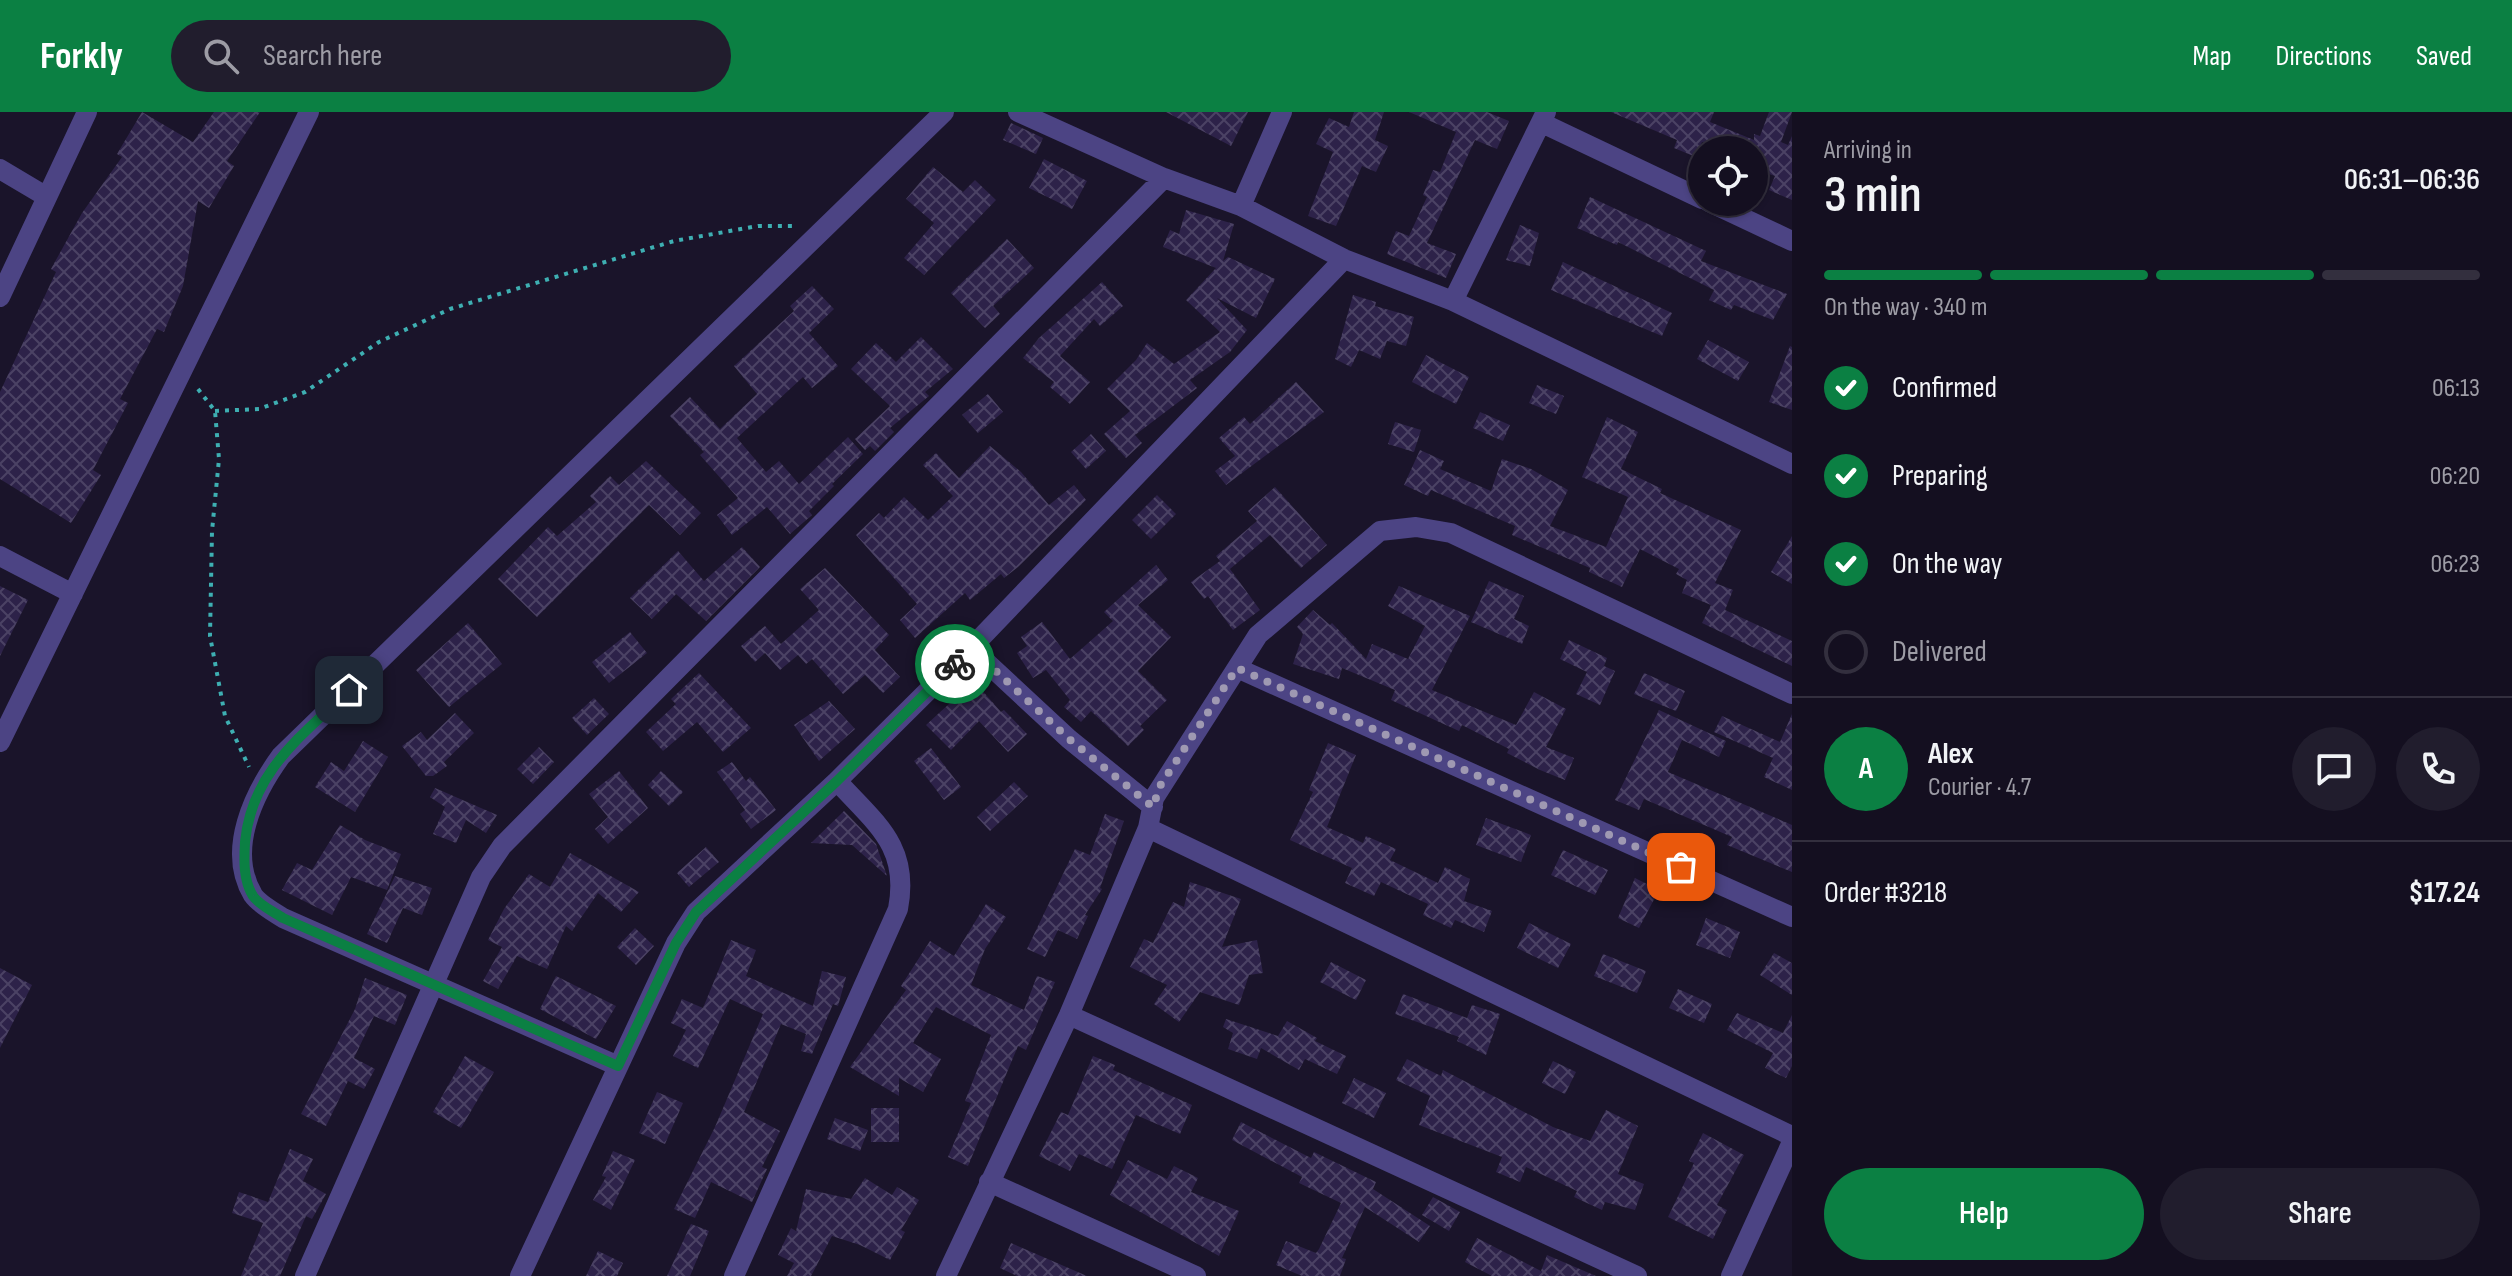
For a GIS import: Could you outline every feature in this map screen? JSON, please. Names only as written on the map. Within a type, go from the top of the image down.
[{"type":"street","points":[[0,297],[87,112]]},
{"type":"street","points":[[0,742],[309,112]]},
{"type":"street","points":[[618,1066],[283,918],[254,897],[243,866],[247,818],[258,788],[281,756],[944,112]]},
{"type":"street","points":[[1018,112],[1164,178],[1241,206],[1344,259],[1453,301],[1792,464]]},
{"type":"street","points":[[1241,206],[1282,112]]},
{"type":"street","points":[[1453,301],[1544,118],[1688,192]]},
{"type":"street","points":[[0,169],[47,197]]},
{"type":"street","points":[[305,1276],[481,877],[502,846],[1164,178]]},
{"type":"street","points":[[1739,216],[1792,241]]},
{"type":"street","points":[[520,1276],[676,943],[696,912],[837,781],[971,648],[1344,259]]},
{"type":"street","points":[[946,1276],[1069,1015],[1148,828],[1160,786],[1258,635],[1380,531],[1416,527],[1451,533],[1792,694]]},
{"type":"street","points":[[0,556],[73,594]]},
{"type":"street","points":[[971,648],[1069,739],[1153,807]]},
{"type":"street","points":[[1237,668],[1792,917]]},
{"type":"street","points":[[734,1276],[898,909],[902,874],[893,843],[837,781]]},
{"type":"street","points":[[1148,828],[1792,1136]]},
{"type":"street","points":[[1069,1015],[1637,1276]]},
{"type":"street","points":[[1731,1276],[1792,1142]]},
{"type":"street","points":[[989,1182],[1196,1276]]},
{"type":"path","points":[[215,411],[259,409],[305,392],[379,342],[450,309],[674,241],[758,226],[828,225]]},
{"type":"path","points":[[183,370],[215,411],[219,459],[212,531],[210,636],[225,716],[258,788]]},
{"type":"building","points":[[142,112],[193,142],[214,112],[260,112],[227,161],[234,166],[209,208],[198,201],[183,286],[164,332],[157,329],[120,399],[128,403],[93,470],[101,475],[71,523],[0,479],[0,392],[56,272],[51,269],[82,213],[122,157],[117,154]]},
{"type":"building","points":[[1166,112],[1248,112],[1231,146]]},
{"type":"building","points":[[1354,112],[1384,112],[1375,140],[1388,146],[1376,172],[1362,166],[1336,226],[1308,216],[1333,152],[1316,144],[1329,118],[1349,127]]},
{"type":"building","points":[[1409,112],[1487,112],[1509,121],[1497,149],[1475,140],[1427,243],[1456,254],[1446,278],[1387,254],[1396,231],[1409,236],[1427,197],[1423,195],[1433,170],[1440,172],[1456,132]]},
{"type":"building","points":[[1611,112],[1714,112],[1710,122],[1744,136],[1688,136],[1688,154],[1674,148],[1677,140]]},
{"type":"building","points":[[1769,112],[1792,112],[1781,142],[1788,145],[1792,136],[1792,200],[1769,190],[1775,176],[1768,174],[1768,136],[1760,136]]},
{"type":"building","points":[[1011,123],[1043,138],[1036,154],[1003,140]]},
{"type":"building","points":[[1044,159],[1087,181],[1072,209],[1029,188]]},
{"type":"building","points":[[933,167],[963,192],[975,180],[996,200],[924,275],[904,258],[934,223],[906,199]]},
{"type":"building","points":[[1590,197],[1706,251],[1701,261],[1787,294],[1773,320],[1734,305],[1731,310],[1709,300],[1714,290],[1618,242],[1617,245],[1577,228]]},
{"type":"building","points":[[1186,210],[1234,224],[1223,261],[1228,257],[1275,279],[1256,318],[1217,298],[1247,330],[1230,352],[1190,380],[1197,388],[1135,435],[1142,443],[1126,458],[1104,434],[1130,411],[1107,389],[1136,360],[1147,343],[1174,364],[1220,332],[1186,300],[1216,268],[1163,247],[1170,230],[1179,234]]},
{"type":"building","points":[[1520,225],[1539,233],[1530,266],[1506,260]]},
{"type":"building","points":[[1007,239],[1034,268],[993,306],[1000,314],[985,328],[951,293]]},
{"type":"building","points":[[1563,262],[1672,313],[1662,336],[1551,290]]},
{"type":"building","points":[[1102,282],[1123,306],[1100,326],[1094,319],[1060,356],[1090,382],[1070,404],[1050,387],[1054,382],[1023,358],[1039,338]]},
{"type":"building","points":[[812,286],[834,309],[809,333],[838,366],[812,388],[803,377],[737,438],[766,472],[779,461],[799,484],[848,437],[863,454],[809,511],[812,515],[790,534],[767,507],[732,535],[717,515],[738,498],[700,455],[704,452],[670,416],[690,397],[720,429],[757,394],[734,366],[794,311],[790,306]]},
{"type":"building","points":[[1353,295],[1376,302],[1375,306],[1414,317],[1406,346],[1387,341],[1380,359],[1359,350],[1351,367],[1335,359]]},
{"type":"building","points":[[921,337],[953,369],[925,392],[929,396],[890,428],[894,432],[875,451],[870,446],[865,450],[855,439],[890,406],[851,369],[876,343],[896,362]]},
{"type":"building","points":[[1708,340],[1749,362],[1738,381],[1697,359]]},
{"type":"building","points":[[1792,347],[1792,410],[1769,402]]},
{"type":"building","points":[[1426,355],[1469,377],[1456,404],[1412,382]]},
{"type":"building","points":[[1296,382],[1324,412],[1226,485],[1215,471],[1235,456],[1219,438],[1244,417],[1250,424]]},
{"type":"building","points":[[1537,385],[1564,396],[1556,414],[1529,403]]},
{"type":"building","points":[[988,394],[1003,412],[978,433],[962,415]]},
{"type":"building","points":[[1480,412],[1510,425],[1503,441],[1473,428]]},
{"type":"building","points":[[1607,417],[1638,432],[1621,469],[1662,489],[1660,493],[1741,530],[1715,583],[1733,590],[1725,610],[1792,641],[1792,666],[1702,623],[1711,605],[1682,593],[1687,580],[1676,574],[1679,569],[1640,549],[1622,587],[1589,572],[1590,568],[1512,535],[1515,526],[1431,490],[1428,496],[1404,485],[1420,450],[1444,461],[1440,469],[1491,491],[1502,459],[1531,469],[1568,490],[1550,526],[1606,547],[1628,497],[1582,477]]},
{"type":"building","points":[[1395,422],[1421,430],[1414,452],[1388,444]]},
{"type":"building","points":[[1091,434],[1106,451],[1086,469],[1071,452]]},
{"type":"building","points":[[990,446],[1021,472],[1049,505],[1074,485],[1086,500],[1018,567],[1004,578],[1001,574],[970,600],[965,593],[915,638],[900,620],[917,604],[856,535],[879,513],[884,518],[904,497],[928,520],[953,496],[923,465],[936,453],[959,478]]},
{"type":"building","points":[[646,461],[701,513],[680,535],[649,505],[537,617],[498,579],[548,527],[557,536],[596,502],[590,496],[610,476],[619,485]]},
{"type":"building","points":[[1275,487],[1327,545],[1301,568],[1270,535],[1230,569],[1260,610],[1233,630],[1208,596],[1204,599],[1191,582],[1220,561],[1216,556],[1257,521],[1248,511]]},
{"type":"building","points":[[1157,495],[1176,514],[1151,539],[1132,520]]},
{"type":"building","points":[[1792,536],[1792,584],[1771,572]]},
{"type":"building","points":[[742,547],[760,567],[706,621],[676,594],[652,619],[630,598],[678,551],[704,581]]},
{"type":"building","points":[[1156,565],[1168,580],[1138,605],[1171,637],[1138,671],[1167,700],[1140,726],[1144,730],[1128,746],[1091,711],[1081,722],[1064,707],[1070,700],[1046,670],[1033,678],[1017,653],[1027,646],[1021,637],[1042,622],[1070,659],[1113,621],[1104,612]]},
{"type":"building","points":[[825,568],[889,635],[875,650],[900,677],[883,693],[865,675],[843,694],[812,659],[806,664],[798,655],[780,670],[765,653],[755,662],[741,646],[765,626],[781,644],[819,610],[800,589]]},
{"type":"building","points":[[1489,581],[1524,596],[1514,619],[1529,626],[1522,644],[1471,622]]},
{"type":"building","points":[[0,586],[28,600],[0,656]]},
{"type":"building","points":[[1399,586],[1470,616],[1432,690],[1516,725],[1534,692],[1566,709],[1546,747],[1574,758],[1565,780],[1507,753],[1509,749],[1462,725],[1459,731],[1391,700],[1395,690],[1342,668],[1339,679],[1293,664],[1303,634],[1297,627],[1313,610],[1330,625],[1332,623],[1366,659],[1372,644],[1408,659],[1425,626],[1388,606]]},
{"type":"building","points":[[468,623],[502,664],[449,707],[416,670]]},
{"type":"building","points":[[630,632],[647,653],[609,683],[592,662]]},
{"type":"building","points":[[1569,640],[1607,658],[1604,666],[1615,671],[1600,705],[1576,694],[1587,672],[1560,659]]},
{"type":"building","points":[[699,673],[751,728],[723,752],[697,722],[663,751],[646,732],[676,704],[671,699]]},
{"type":"building","points":[[1644,673],[1685,691],[1676,711],[1634,694]]},
{"type":"building","points":[[974,681],[1001,712],[1004,710],[1027,734],[1008,752],[979,721],[951,750],[926,725]]},
{"type":"building","points":[[594,698],[609,714],[587,735],[572,718]]},
{"type":"building","points":[[829,701],[855,729],[819,761],[794,725]]},
{"type":"building","points":[[1659,710],[1726,741],[1719,757],[1682,740],[1668,772],[1792,825],[1792,872],[1727,845],[1732,837],[1644,799],[1639,810],[1615,800]]},
{"type":"building","points":[[455,713],[474,733],[444,762],[447,766],[433,776],[426,776],[402,746],[421,732],[427,740]]},
{"type":"building","points":[[1792,714],[1792,790],[1764,777],[1773,758],[1714,732],[1722,716],[1780,742]]},
{"type":"building","points":[[363,741],[388,757],[355,812],[315,787],[331,762],[344,771]]},
{"type":"building","points":[[1328,743],[1356,755],[1327,827],[1363,843],[1366,836],[1396,849],[1390,860],[1438,883],[1445,867],[1470,879],[1464,901],[1492,911],[1484,932],[1455,920],[1451,928],[1423,915],[1428,904],[1381,882],[1374,896],[1345,883],[1352,868],[1290,840],[1313,792],[1309,790]]},
{"type":"building","points":[[539,747],[554,762],[533,784],[517,769]]},
{"type":"building","points":[[931,748],[961,787],[944,800],[914,761]]},
{"type":"building","points":[[732,762],[746,781],[750,777],[776,810],[751,829],[740,814],[745,810],[717,772]]},
{"type":"building","points":[[619,771],[648,808],[608,844],[595,829],[608,817],[589,794]]},
{"type":"building","points":[[661,771],[683,792],[669,806],[648,785]]},
{"type":"building","points":[[1014,782],[1028,796],[990,831],[977,817]]},
{"type":"building","points":[[435,788],[497,815],[486,833],[466,820],[456,843],[433,834],[445,807],[430,797]]},
{"type":"building","points":[[844,811],[876,844],[887,876],[852,845],[811,843]]},
{"type":"building","points":[[1105,814],[1124,821],[1102,889],[1085,915],[1088,916],[1077,939],[1058,930],[1045,957],[1027,949],[1075,849],[1090,855]]},
{"type":"building","points":[[1486,818],[1531,835],[1521,862],[1476,845]]},
{"type":"building","points":[[340,825],[365,840],[401,854],[387,890],[351,877],[332,915],[282,890],[297,863],[312,870]]},
{"type":"building","points":[[706,847],[719,862],[689,887],[677,873]]},
{"type":"building","points":[[1563,850],[1608,870],[1595,895],[1551,875]]},
{"type":"building","points":[[570,853],[639,892],[621,912],[598,893],[572,931],[566,926],[547,969],[517,956],[498,989],[483,981],[502,947],[488,940],[504,909],[529,874],[550,887]]},
{"type":"building","points":[[395,876],[432,888],[422,915],[403,908],[387,943],[367,934]]},
{"type":"building","points":[[1635,878],[1659,890],[1639,928],[1618,918]]},
{"type":"building","points":[[1190,882],[1241,899],[1222,947],[1257,940],[1263,973],[1249,975],[1239,1005],[1200,992],[1179,1022],[1154,1004],[1167,985],[1130,967],[1144,939],[1153,943],[1173,902],[1184,907]]},
{"type":"building","points":[[986,904],[1006,917],[985,949],[971,985],[1024,1010],[1037,976],[1055,982],[1026,1050],[1018,1046],[968,1166],[948,1157],[971,1103],[965,1101],[991,1035],[936,1007],[913,1043],[941,1059],[923,1092],[899,1078],[899,1096],[850,1067],[906,990],[901,986],[930,941],[954,956]]},
{"type":"building","points":[[1706,918],[1740,932],[1730,958],[1696,945]]},
{"type":"building","points":[[1529,923],[1571,944],[1558,968],[1517,948]]},
{"type":"building","points":[[635,928],[654,946],[636,965],[617,947]]},
{"type":"building","points":[[731,940],[756,950],[746,976],[813,1006],[822,971],[846,977],[838,1006],[833,1004],[812,1054],[801,1051],[806,1034],[781,1024],[744,1112],[780,1131],[762,1167],[767,1169],[752,1202],[711,1182],[695,1218],[674,1209],[715,1127],[763,1014],[730,999],[698,1068],[673,1056],[686,1030],[671,1023],[682,999],[703,1008]]},
{"type":"building","points":[[1774,953],[1792,963],[1792,995],[1760,975]]},
{"type":"building","points":[[1603,954],[1646,971],[1637,993],[1594,976]]},
{"type":"building","points":[[1331,962],[1366,980],[1356,1000],[1320,982]]},
{"type":"building","points":[[0,968],[32,985],[0,1048]]},
{"type":"building","points":[[556,976],[616,1006],[596,1039],[540,1009]]},
{"type":"building","points":[[365,978],[407,995],[395,1025],[374,1016],[354,1058],[375,1069],[364,1089],[348,1081],[326,1126],[301,1114],[355,1009]]},
{"type":"building","points":[[1678,989],[1712,1004],[1704,1023],[1669,1008]]},
{"type":"building","points":[[1403,994],[1467,1018],[1472,1005],[1500,1014],[1486,1055],[1457,1041],[1459,1037],[1395,1014]]},
{"type":"building","points":[[1737,1013],[1783,1033],[1792,1015],[1792,1066],[1786,1078],[1765,1068],[1773,1053],[1727,1030]]},
{"type":"building","points":[[1226,1019],[1278,1036],[1287,1021],[1317,1038],[1315,1041],[1346,1056],[1337,1074],[1305,1059],[1299,1070],[1261,1048],[1257,1059],[1228,1049],[1233,1033],[1223,1027]]},
{"type":"building","points":[[465,1056],[494,1072],[461,1128],[433,1112]]},
{"type":"building","points":[[1093,1056],[1115,1065],[1113,1070],[1192,1105],[1180,1134],[1136,1115],[1112,1169],[1079,1154],[1070,1171],[1039,1156],[1061,1112],[1068,1115]]},
{"type":"building","points":[[1407,1059],[1441,1076],[1443,1070],[1553,1127],[1590,1141],[1606,1110],[1638,1126],[1618,1174],[1644,1184],[1635,1210],[1605,1202],[1602,1210],[1574,1197],[1577,1191],[1526,1167],[1520,1182],[1496,1172],[1502,1157],[1419,1125],[1430,1096],[1396,1080]]},
{"type":"building","points":[[1553,1061],[1576,1072],[1565,1094],[1542,1083]]},
{"type":"building","points":[[1354,1078],[1386,1093],[1374,1118],[1342,1103]]},
{"type":"building","points":[[657,1092],[683,1103],[665,1144],[639,1133]]},
{"type":"building","points":[[871,1108],[899,1108],[899,1142],[871,1142]]},
{"type":"building","points":[[835,1118],[868,1130],[860,1151],[827,1139]]},
{"type":"building","points":[[1241,1122],[1311,1158],[1314,1152],[1376,1182],[1373,1189],[1430,1226],[1419,1242],[1365,1207],[1342,1258],[1346,1259],[1340,1276],[1302,1276],[1276,1265],[1286,1241],[1316,1253],[1341,1203],[1299,1183],[1302,1177],[1232,1140]]},
{"type":"building","points":[[1703,1133],[1744,1155],[1717,1205],[1727,1210],[1713,1239],[1668,1217],[1694,1163],[1689,1161]]},
{"type":"building","points":[[290,1149],[313,1159],[303,1181],[326,1194],[312,1219],[306,1216],[280,1276],[241,1276],[263,1223],[232,1213],[239,1192],[268,1202]]},
{"type":"building","points":[[613,1151],[635,1160],[611,1210],[593,1200],[606,1177],[602,1176]]},
{"type":"building","points":[[1128,1160],[1167,1179],[1174,1166],[1198,1178],[1191,1192],[1239,1211],[1219,1256],[1110,1195]]},
{"type":"building","points":[[865,1178],[892,1195],[897,1187],[919,1200],[901,1230],[905,1232],[890,1260],[832,1236],[811,1276],[787,1276],[794,1263],[778,1255],[791,1228],[796,1231],[806,1189],[851,1199]]},
{"type":"building","points":[[1433,1197],[1460,1212],[1449,1231],[1422,1215]]},
{"type":"building","points":[[691,1224],[709,1231],[690,1276],[667,1276]]},
{"type":"building","points":[[1477,1238],[1541,1271],[1547,1255],[1596,1276],[1492,1276],[1465,1262]]},
{"type":"building","points":[[1011,1243],[1087,1276],[1017,1276],[1000,1268]]},
{"type":"building","points":[[598,1251],[623,1263],[617,1276],[586,1276]]},
{"type":"way so far","points":[[955,664],[971,648],[1069,739],[1153,807],[1160,786],[1237,668],[1681,867]]},
{"type":"route","points":[[349,690],[281,756],[258,788],[247,818],[243,866],[254,897],[283,918],[618,1066],[676,943],[696,912],[837,781],[955,664]]}]
